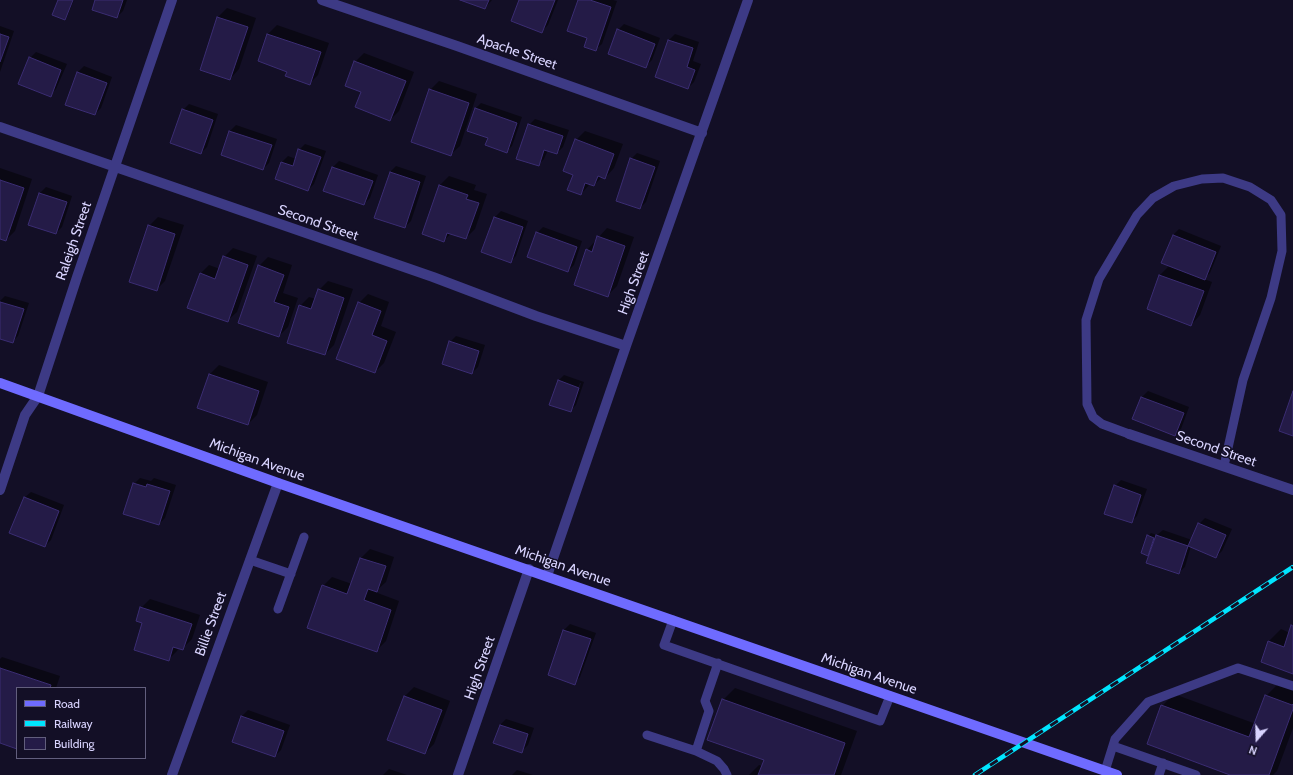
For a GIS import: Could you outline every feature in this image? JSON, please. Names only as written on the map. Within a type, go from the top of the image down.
[{"type":"street","name":"Raleigh Street","points":[[0,490],[25,415],[38,396],[76,277],[172,0]]},
{"type":"street","name":"Apache Street","points":[[322,0],[702,133]]},
{"type":"street","name":"High Street","points":[[548,576],[626,346],[748,0]]},
{"type":"street","name":"Second Street","points":[[0,127],[426,275],[536,316],[626,346]]},
{"type":"street","name":"Michigan Avenue","points":[[0,383],[278,483],[529,569],[1117,775]]},
{"type":"street","name":"Second Street","points":[[1130,434],[1293,490]]},
{"type":"street","name":"Billie Street","points":[[172,775],[278,483]]},
{"type":"street","name":"High Street","points":[[458,775],[529,569]]},
{"type":"lane","points":[[1130,434],[1102,424],[1093,417],[1087,404],[1086,320],[1099,279],[1137,215],[1153,198],[1174,186],[1202,179],[1222,178],[1250,187],[1271,200],[1281,216],[1282,251],[1271,298],[1243,380],[1224,466]]},
{"type":"lane","points":[[278,609],[304,537]]},
{"type":"lane","points":[[250,560],[291,574]]},
{"type":"lane","points":[[673,620],[664,645],[880,721],[890,696]]},
{"type":"lane","points":[[696,751],[709,711],[705,701],[718,663]]},
{"type":"lane","points":[[1105,771],[1115,739],[1148,702],[1238,668],[1293,686]]},
{"type":"lane","points":[[647,735],[696,751],[717,761],[727,775]]},
{"type":"lane","points":[[1113,746],[1196,775]]},
{"type":"lane","points":[[1159,775],[1163,763]]},
{"type":"building","points":[[58,0],[73,0],[65,20],[52,15]]},
{"type":"building","points":[[95,0],[123,0],[117,18],[92,10]]},
{"type":"building","points":[[460,0],[489,0],[485,9]]},
{"type":"building","points":[[519,0],[555,0],[542,33],[511,21]]},
{"type":"building","points":[[578,0],[590,0],[611,7],[596,51],[584,47],[587,38],[567,31]]},
{"type":"building","points":[[217,17],[248,27],[230,80],[200,70]]},
{"type":"building","points":[[617,29],[655,44],[646,68],[608,54]]},
{"type":"building","points":[[0,34],[9,37],[0,62]]},
{"type":"building","points":[[267,34],[321,52],[310,85],[285,76],[287,72],[258,61]]},
{"type":"building","points":[[668,40],[693,48],[687,67],[695,70],[688,89],[655,77]]},
{"type":"building","points":[[29,57],[61,70],[51,97],[18,84]]},
{"type":"building","points":[[354,61],[406,81],[390,121],[355,107],[361,92],[345,86]]},
{"type":"building","points":[[77,72],[107,83],[95,115],[65,105]]},
{"type":"building","points":[[429,89],[469,103],[451,156],[411,142]]},
{"type":"building","points":[[475,108],[517,123],[507,153],[485,145],[488,138],[467,131]]},
{"type":"building","points":[[182,109],[213,120],[201,154],[170,143]]},
{"type":"building","points":[[528,124],[563,136],[557,154],[544,150],[539,166],[516,159]]},
{"type":"building","points":[[229,131],[272,145],[263,170],[221,155]]},
{"type":"building","points":[[575,139],[614,154],[605,179],[598,176],[594,186],[585,183],[581,195],[567,190],[573,175],[563,171]]},
{"type":"building","points":[[298,149],[321,157],[308,191],[275,179],[281,162],[293,166]]},
{"type":"building","points":[[630,158],[655,167],[640,209],[616,201]]},
{"type":"building","points":[[332,167],[373,181],[364,205],[323,191]]},
{"type":"building","points":[[390,172],[420,182],[405,228],[374,218]]},
{"type":"building","points":[[0,180],[24,188],[6,241],[0,239]]},
{"type":"building","points":[[439,185],[468,195],[466,199],[479,203],[466,239],[447,233],[444,242],[422,234]]},
{"type":"building","points":[[39,193],[67,202],[56,234],[28,225]]},
{"type":"building","points":[[494,217],[523,227],[511,263],[481,252]]},
{"type":"building","points":[[148,225],[175,234],[157,291],[129,282]]},
{"type":"building","points":[[536,232],[577,247],[568,272],[527,257]]},
{"type":"building","points":[[1173,235],[1216,252],[1205,280],[1161,263]]},
{"type":"building","points":[[597,236],[625,246],[608,297],[574,285],[586,249],[592,252]]},
{"type":"building","points":[[223,256],[248,265],[228,322],[187,308],[200,273],[215,279]]},
{"type":"building","points":[[258,265],[284,275],[274,302],[289,307],[279,337],[238,323]]},
{"type":"building","points":[[1159,275],[1204,291],[1191,326],[1147,309]]},
{"type":"building","points":[[318,289],[344,298],[325,355],[287,343],[299,305],[311,309]]},
{"type":"building","points":[[0,302],[24,309],[13,343],[0,339]]},
{"type":"building","points":[[358,302],[381,311],[372,335],[387,341],[375,373],[336,359]]},
{"type":"building","points":[[449,341],[479,351],[472,374],[442,364]]},
{"type":"building","points":[[209,374],[259,391],[248,425],[197,408]]},
{"type":"building","points":[[558,380],[579,388],[571,412],[549,405]]},
{"type":"building","points":[[1293,391],[1293,436],[1279,431]]},
{"type":"building","points":[[1141,397],[1184,413],[1175,436],[1132,419]]},
{"type":"building","points":[[133,483],[146,487],[147,484],[170,491],[159,525],[123,514]]},
{"type":"building","points":[[1114,485],[1141,495],[1132,523],[1104,514]]},
{"type":"building","points":[[24,497],[59,511],[45,547],[9,533]]},
{"type":"building","points":[[1198,523],[1226,535],[1216,558],[1188,546]]},
{"type":"building","points":[[1147,535],[1154,538],[1148,556],[1141,553]]},
{"type":"building","points":[[1156,535],[1188,546],[1179,574],[1146,563]]},
{"type":"building","points":[[360,558],[386,566],[377,592],[368,589],[364,600],[391,610],[377,652],[307,628],[322,585],[347,594]]},
{"type":"building","points":[[140,607],[192,624],[183,650],[173,647],[169,661],[134,650],[142,623],[136,621]]},
{"type":"building","points":[[1291,625],[1293,626],[1293,674],[1261,662],[1268,641],[1284,647]]},
{"type":"building","points":[[563,630],[591,639],[575,685],[548,675]]},
{"type":"building","points":[[0,668],[51,685],[50,687],[16,687],[16,749],[0,743]]},
{"type":"building","points":[[1265,695],[1292,705],[1293,704],[1293,709],[1269,775],[1230,775],[1147,744],[1161,705],[1249,737]]},
{"type":"building","points":[[404,696],[442,710],[425,754],[387,740]]},
{"type":"building","points":[[722,699],[845,743],[834,775],[758,775],[764,760],[707,740]]},
{"type":"building","points":[[241,716],[284,731],[275,757],[232,742]]},
{"type":"building","points":[[500,725],[528,734],[522,753],[493,743]]},
{"type":"railway","points":[[975,775],[1293,567]]}]
